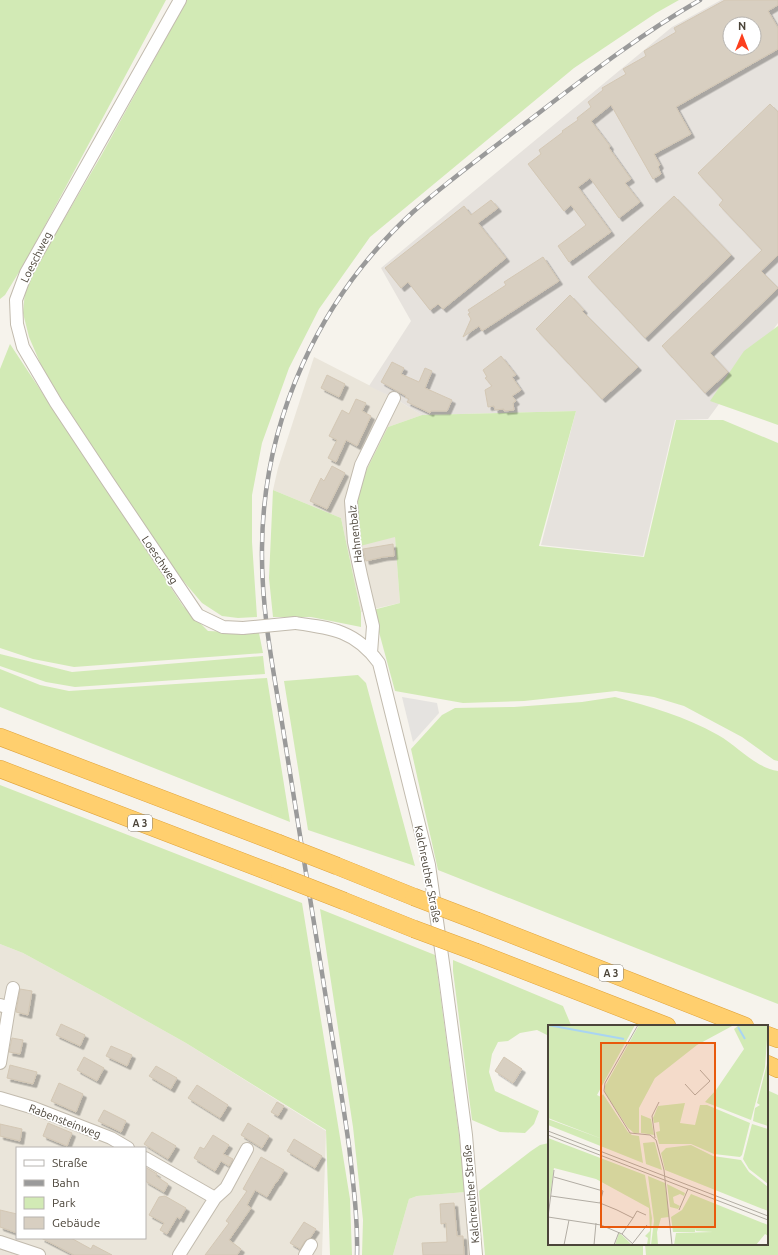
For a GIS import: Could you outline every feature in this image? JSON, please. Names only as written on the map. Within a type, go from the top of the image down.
[{"type":"highway","name":"A 3","points":[[0,737],[278,843],[742,1025]]},
{"type":"highway","name":"A 3","points":[[0,769],[664,1025]]},
{"type":"highway","points":[[768,1035],[778,1039]]},
{"type":"highway","points":[[768,1064],[778,1069]]},
{"type":"street","name":"Loeschweg","points":[[180,0],[26,273],[16,300],[17,324],[23,347],[56,403],[198,615],[223,627]]},
{"type":"street","name":"Hahnenbalz","points":[[371,653],[373,626],[354,542],[351,501],[361,465],[394,398]]},
{"type":"street","name":"Kalchreuther Straße","points":[[223,627],[243,628],[295,623],[336,630],[355,638],[379,663],[429,865],[466,1135],[476,1255]]},
{"type":"street","points":[[0,1063],[4,1007],[13,988]]},
{"type":"street","name":"Rabensteinweg","points":[[0,1098],[34,1108],[111,1138],[126,1147]]},
{"type":"street","points":[[179,1255],[215,1198],[226,1188],[247,1149]]},
{"type":"street","points":[[146,1159],[215,1198]]},
{"type":"street","points":[[0,1242],[39,1255]]},
{"type":"shaded area","points":[[721,0],[778,0],[778,323],[708,419],[675,420],[643,556],[541,545],[576,411],[422,415],[394,398],[369,386],[411,321],[381,268],[672,27]]},
{"type":"shaded area","points":[[314,357],[394,398],[422,415],[388,427],[400,603],[361,612],[341,518],[273,490],[278,468]]},
{"type":"shaded area","points":[[402,697],[437,703],[439,713],[413,742]]},
{"type":"shaded area","points":[[0,944],[23,953],[186,1043],[326,1131],[322,1255],[0,1255]]},
{"type":"shaded area","points":[[466,1192],[471,1255],[393,1255],[409,1199],[417,1196]]},
{"type":"green space","points":[[0,0],[166,0],[27,259],[5,295],[0,299]]},
{"type":"green space","points":[[187,0],[679,0],[656,13],[574,68],[370,237],[319,309],[289,368],[262,443],[252,495],[252,542],[257,617],[238,618],[222,616],[202,603],[180,577],[120,490],[44,372],[29,337],[23,313],[25,291],[39,262],[101,156]]},
{"type":"green space","points":[[778,326],[778,425],[710,401],[744,351]]},
{"type":"green space","points":[[10,344],[183,606],[208,631],[259,633],[263,653],[74,667],[33,659],[0,648],[0,369]]},
{"type":"green space","points":[[576,411],[539,546],[644,557],[676,420],[723,420],[778,443],[778,761],[774,760],[742,737],[684,706],[654,697],[616,691],[524,701],[463,703],[395,691],[373,610],[400,603],[395,537],[360,546],[355,508],[360,483],[388,427],[422,415]]},
{"type":"green space","points":[[273,490],[341,518],[361,612],[361,627],[311,617],[273,617],[269,578]]},
{"type":"green space","points":[[0,654],[72,672],[263,656],[265,674],[75,687],[46,682],[0,666]]},
{"type":"green space","points":[[0,669],[40,685],[69,691],[267,678],[290,822],[0,707]]},
{"type":"green space","points":[[358,675],[366,683],[415,866],[308,830],[284,681]]},
{"type":"green space","points":[[615,697],[655,708],[693,722],[726,740],[754,761],[769,769],[778,771],[778,1004],[438,870],[411,749],[442,715],[455,708],[514,707],[582,702]]},
{"type":"green space","points":[[0,785],[302,903],[350,1199],[352,1255],[330,1255],[326,1130],[186,1043],[23,953],[0,944]]},
{"type":"green space","points":[[320,909],[435,955],[466,1192],[417,1196],[409,1199],[393,1255],[362,1255],[363,1220],[353,1127]]},
{"type":"green space","points":[[453,960],[563,1006],[571,1025],[548,1025],[548,1036],[537,1030],[520,1033],[508,1041],[498,1042],[492,1054],[489,1072],[495,1091],[539,1111],[534,1124],[525,1133],[500,1132],[472,1120],[453,971]]},
{"type":"green space","points":[[768,1090],[778,1095],[778,1255],[646,1255],[645,1245],[768,1245]]},
{"type":"green space","points":[[548,1143],[548,1245],[643,1245],[643,1255],[485,1255],[479,1191],[540,1145]]},
{"type":"building","points":[[725,0],[778,0],[778,5],[768,11],[778,28],[778,49],[676,107],[691,134],[654,154],[660,165],[658,167],[661,174],[653,179],[611,105],[591,121],[610,146],[609,148],[631,179],[625,183],[640,202],[619,218],[590,178],[578,187],[611,232],[569,262],[558,246],[586,225],[571,205],[564,211],[528,164],[541,154],[539,150],[578,120],[577,118],[591,107],[588,102],[603,90],[602,88],[626,74],[623,69],[646,56],[644,51],[676,32],[674,28]]},
{"type":"building","points":[[770,104],[778,112],[778,255],[761,271],[778,288],[710,353],[728,372],[705,393],[662,346],[762,250],[719,205],[723,200],[698,173]]},
{"type":"building","points":[[674,196],[731,255],[645,338],[588,277]]},
{"type":"building","points":[[491,200],[498,208],[478,223],[506,258],[443,309],[438,304],[430,310],[408,282],[401,288],[385,268],[464,206],[471,215]]},
{"type":"building","points":[[543,257],[559,281],[482,331],[479,326],[463,337],[471,319],[468,314],[470,313],[468,310],[506,285],[504,282]]},
{"type":"building","points":[[570,295],[584,310],[582,311],[638,367],[602,399],[536,329]]},
{"type":"building","points":[[501,356],[516,375],[512,377],[521,390],[512,396],[516,401],[513,403],[514,410],[495,410],[494,406],[488,407],[485,390],[492,386],[485,378],[487,377],[483,370]]},
{"type":"building","points":[[392,362],[404,368],[401,374],[419,382],[425,368],[432,371],[425,388],[452,400],[447,411],[431,411],[430,413],[407,402],[409,399],[405,397],[406,396],[381,382]]},
{"type":"building","points":[[327,375],[345,384],[339,397],[321,388]]},
{"type":"building","points":[[356,399],[366,403],[362,411],[371,416],[357,446],[346,440],[336,462],[328,458],[337,440],[329,436],[342,410],[349,414]]},
{"type":"building","points":[[332,466],[345,473],[327,509],[310,501],[321,478],[324,481]]},
{"type":"building","points":[[393,544],[394,556],[366,561],[363,549]]},
{"type":"building","points":[[20,989],[32,991],[28,1015],[16,1012]]},
{"type":"building","points":[[61,1024],[85,1035],[80,1046],[56,1035]]},
{"type":"building","points":[[12,1038],[23,1040],[20,1054],[9,1052]]},
{"type":"building","points":[[111,1046],[132,1055],[127,1066],[106,1056]]},
{"type":"building","points":[[84,1057],[104,1068],[97,1081],[77,1070]]},
{"type":"building","points":[[504,1057],[522,1069],[513,1083],[495,1071]]},
{"type":"building","points":[[10,1065],[37,1072],[33,1084],[7,1078]]},
{"type":"building","points":[[156,1066],[177,1078],[171,1089],[149,1076]]},
{"type":"building","points":[[59,1083],[83,1094],[76,1112],[51,1101]]},
{"type":"building","points":[[197,1085],[228,1105],[220,1118],[188,1098]]},
{"type":"building","points":[[277,1102],[284,1106],[278,1116],[271,1112]]},
{"type":"building","points":[[104,1110],[126,1121],[121,1132],[98,1121]]},
{"type":"building","points":[[48,1123],[72,1133],[67,1146],[43,1136]]},
{"type":"building","points":[[248,1123],[269,1136],[262,1148],[241,1135]]},
{"type":"building","points":[[0,1124],[22,1129],[20,1141],[0,1136]]},
{"type":"building","points":[[152,1132],[176,1146],[168,1159],[144,1144]]},
{"type":"building","points":[[213,1135],[229,1145],[223,1154],[233,1159],[229,1166],[221,1161],[215,1171],[194,1158],[200,1147],[204,1149]]},
{"type":"building","points":[[294,1139],[322,1156],[315,1168],[287,1151]]},
{"type":"building","points":[[261,1157],[284,1170],[267,1197],[255,1190],[247,1205],[251,1208],[229,1240],[241,1249],[237,1255],[205,1255],[229,1223],[226,1221],[247,1191],[243,1189]]},
{"type":"building","points":[[146,1168],[157,1174],[156,1176],[168,1184],[164,1192],[146,1182]]},
{"type":"building","points":[[165,1196],[186,1208],[180,1219],[177,1217],[167,1234],[160,1230],[164,1223],[149,1215],[159,1197]]},
{"type":"building","points":[[454,1203],[457,1236],[463,1236],[464,1255],[423,1255],[422,1243],[447,1242],[446,1223],[441,1224],[440,1204]]},
{"type":"building","points":[[0,1210],[16,1214],[16,1233],[0,1227]]},
{"type":"building","points":[[304,1222],[316,1229],[300,1249],[290,1243]]},
{"type":"building","points":[[43,1239],[73,1239],[91,1249],[93,1245],[112,1255],[74,1255]]},
{"type":"railway","points":[[357,1255],[355,1200],[346,1124],[272,661],[263,593],[262,548],[265,500],[273,454],[285,408],[303,364],[324,322],[350,283],[380,246],[413,212],[469,166],[612,58],[655,28],[700,0]]}]
